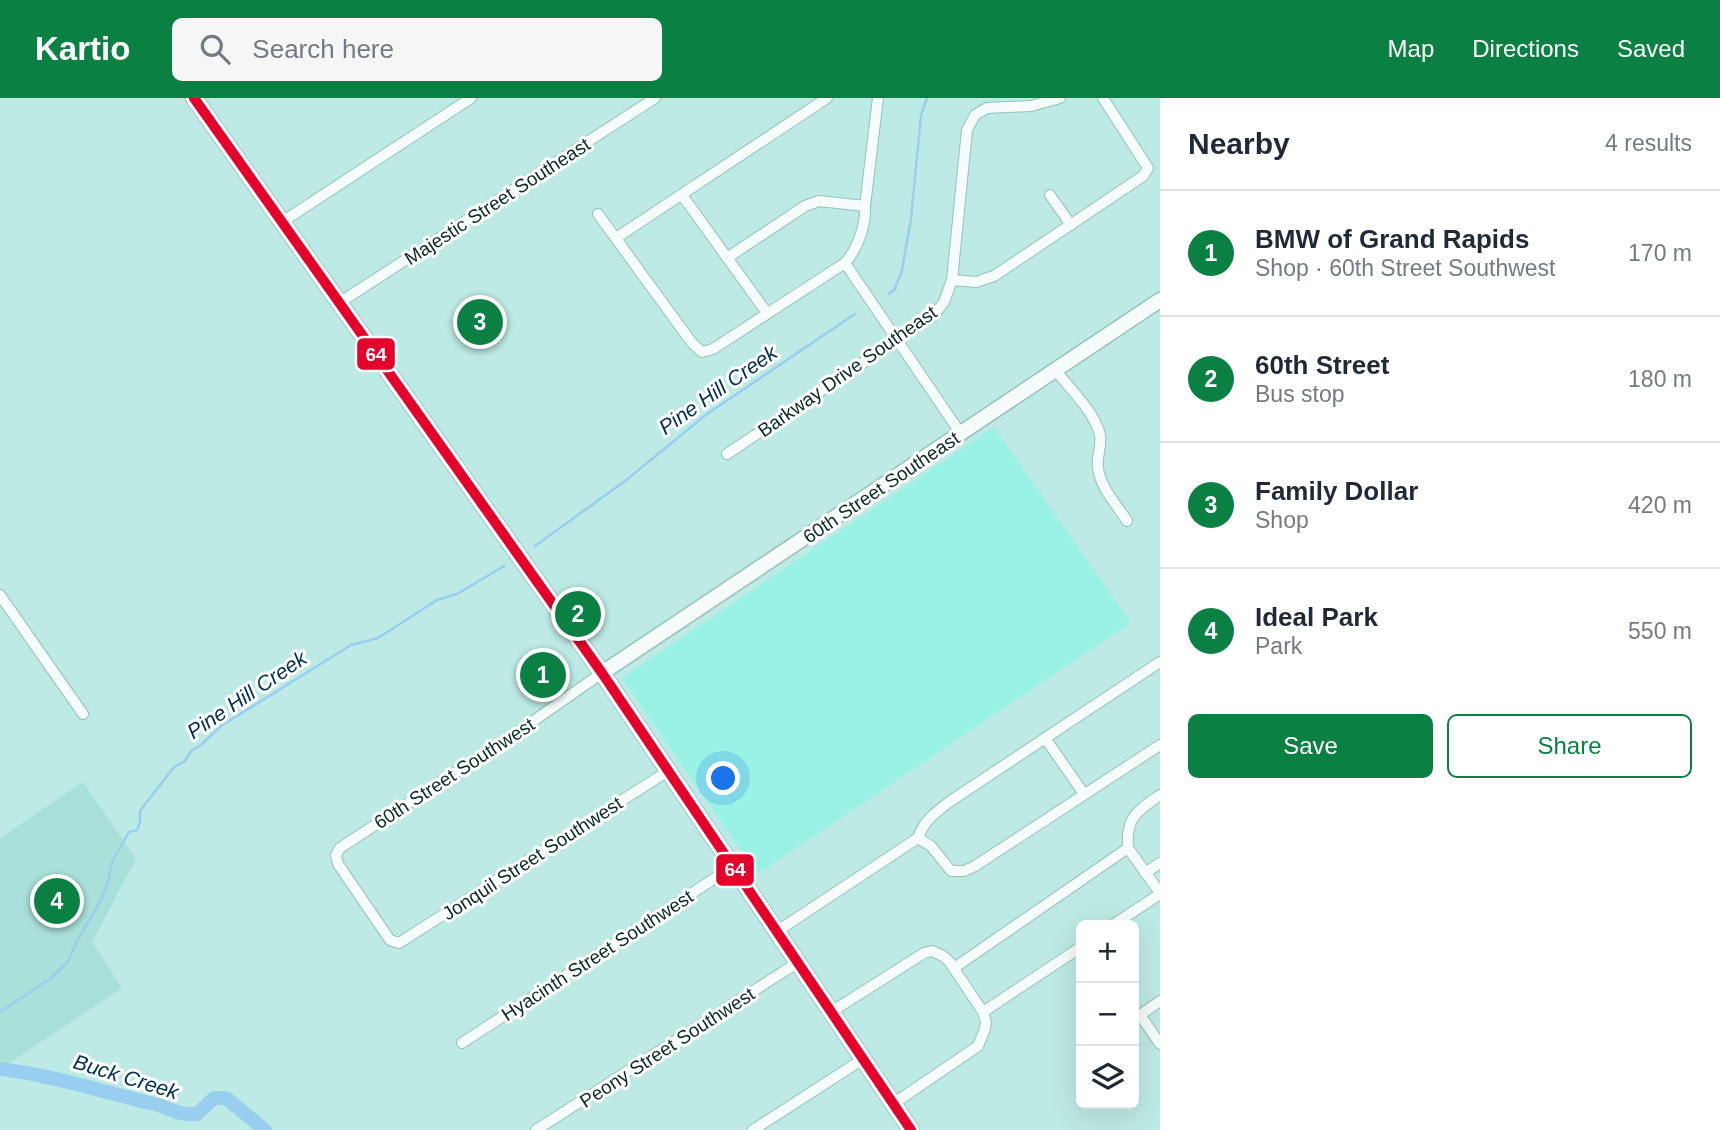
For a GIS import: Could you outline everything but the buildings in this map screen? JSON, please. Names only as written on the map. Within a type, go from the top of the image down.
[{"type":"main road","points":[[194,98],[602,673],[911,1130]]},
{"type":"main road","name":"60th Street Southeast","points":[[602,673],[1160,300]]},
{"type":"street","points":[[282,222],[471,98]]},
{"type":"street","name":"Majestic Street Southeast","points":[[339,303],[655,98]]},
{"type":"street","points":[[616,238],[828,98]]},
{"type":"street","points":[[598,214],[692,343],[702,352],[713,349],[845,263],[851,256],[865,218],[878,98]]},
{"type":"street","name":"Barkway Drive Southeast","points":[[727,454],[940,309],[952,280],[967,130],[975,115],[987,108],[1031,106],[1060,98]]},
{"type":"street","points":[[952,280],[976,282],[994,276],[1143,176],[1148,168],[1103,98]]},
{"type":"street","points":[[682,195],[767,313]]},
{"type":"street","points":[[1050,195],[1071,225]]},
{"type":"street","points":[[727,258],[805,206],[818,201],[865,206]]},
{"type":"street","points":[[845,263],[961,434]]},
{"type":"street","points":[[1056,371],[1092,416],[1100,435],[1101,449],[1097,465],[1100,477],[1127,521]]},
{"type":"street","points":[[0,595],[83,714]]},
{"type":"street","points":[[776,932],[918,838],[922,827],[933,814],[1160,662]]},
{"type":"street","name":"60th Street Southwest","points":[[395,943],[390,940],[338,864],[336,855],[340,848],[519,731],[602,673]]},
{"type":"street","points":[[1045,738],[1084,794]]},
{"type":"street","points":[[918,838],[931,846],[951,871],[964,871],[1160,745]]},
{"type":"street","name":"Jonquil Street Southwest","points":[[395,943],[403,941],[667,771]]},
{"type":"street","points":[[1121,920],[1160,894],[1128,848],[1127,831],[1136,811],[1160,796]]},
{"type":"street","points":[[954,968],[1128,848]]},
{"type":"street","points":[[1146,873],[1160,863]]},
{"type":"street","name":"Hyacinth Street Southwest","points":[[462,1043],[732,867]]},
{"type":"street","points":[[983,1012],[1076,950]]},
{"type":"street","points":[[831,1012],[924,953],[932,951],[943,956],[954,968],[986,1021],[978,1045],[893,1104]]},
{"type":"street","name":"Peony Street Southwest","points":[[536,1130],[797,963]]},
{"type":"street","points":[[1160,1001],[1140,1015],[1160,1044]]},
{"type":"street","points":[[753,1130],[863,1059]]},
{"type":"shaded area","points":[[994,427],[1131,623],[757,874],[622,678]]},
{"type":"shaded area","points":[[83,782],[136,859],[92,942],[122,988],[0,1069],[0,838]]},
{"type":"waterway","name":"Pine Hill Creek","points":[[889,294],[895,289],[902,270],[911,219],[921,115],[927,98]]},
{"type":"waterway","name":"Pine Hill Creek","points":[[535,546],[625,481],[707,414],[855,314]]},
{"type":"waterway","name":"Pine Hill Creek","points":[[0,1012],[50,979],[68,962],[101,900],[112,862],[129,832],[137,830],[140,811],[174,767],[185,761],[191,751],[221,726],[351,645],[378,638],[437,600],[457,594],[504,566]]},
{"type":"waterway","name":"Buck Creek","points":[[0,1069],[75,1084],[184,1114],[197,1114],[214,1098],[226,1098],[265,1130]]},
{"type":"transit line","name":"64","points":[[194,98],[602,673],[911,1130]]},
{"type":"place","name":"Family Dollar","points":[[480,322]]},
{"type":"place","name":"60th Street","points":[[578,614]]},
{"type":"place","name":"BMW of Grand Rapids","points":[[543,675]]},
{"type":"place","name":"Ideal Park","points":[[57,901]]}]
